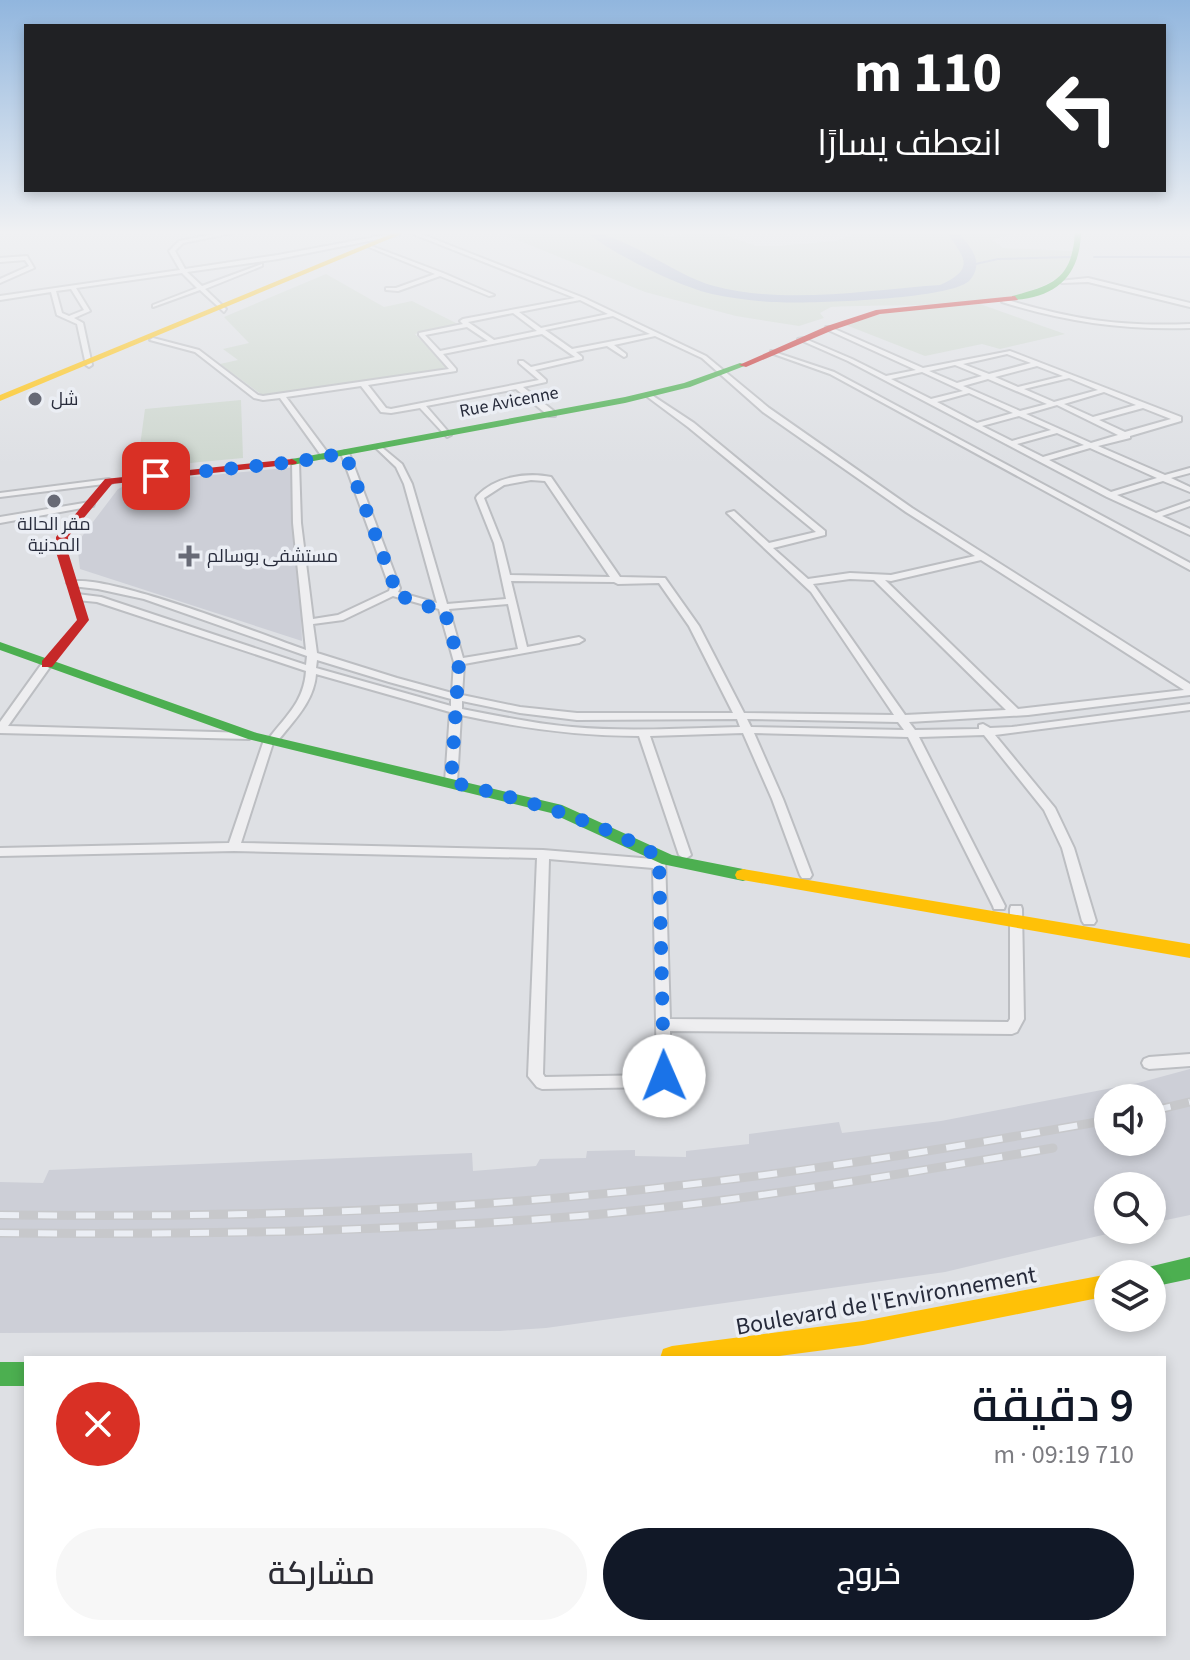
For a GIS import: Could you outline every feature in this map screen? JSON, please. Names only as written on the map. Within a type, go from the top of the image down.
[{"type":"street","points":[[57,309],[80,323],[88,363]]},
{"type":"street","points":[[70,318],[86,309]]},
{"type":"street","points":[[0,400],[219,309]]},
{"type":"street","points":[[493,342],[463,321],[523,309]]},
{"type":"street","points":[[605,309],[704,357],[779,419],[909,510],[1190,691]]},
{"type":"street","name":"Rue Avicenne","points":[[109,481],[295,462],[648,395],[722,373],[828,328],[892,309]]},
{"type":"street","points":[[1038,309],[1105,326],[1147,329],[1190,326]]},
{"type":"street","points":[[514,311],[580,358],[530,369]]},
{"type":"street","points":[[439,353],[615,314]]},
{"type":"street","points":[[153,340],[197,351],[256,397],[282,396],[454,370],[421,334],[468,325]]},
{"type":"street","points":[[828,328],[1190,490]]},
{"type":"street","points":[[88,363],[153,340],[170,330]]},
{"type":"street","points":[[572,351],[657,334]]},
{"type":"street","points":[[801,339],[850,360],[1009,444],[1190,532]]},
{"type":"street","points":[[609,344],[624,355]]},
{"type":"street","points":[[885,378],[1006,351],[1178,420],[1042,460]]},
{"type":"street","points":[[773,352],[832,373],[1190,567]]},
{"type":"street","points":[[871,355],[882,352]]},
{"type":"street","points":[[850,360],[861,358]]},
{"type":"street","points":[[363,383],[385,411],[545,380],[521,362]]},
{"type":"street","points":[[956,363],[1127,436]]},
{"type":"street","points":[[957,385],[1040,363]]},
{"type":"street","points":[[1004,391],[1071,376]]},
{"type":"street","points":[[518,387],[552,414]]},
{"type":"street","points":[[974,426],[1105,390]]},
{"type":"street","points":[[930,402],[969,391]]},
{"type":"street","points":[[982,396],[993,394]]},
{"type":"street","points":[[648,395],[691,425],[822,533],[769,546]]},
{"type":"street","points":[[282,396],[326,456]]},
{"type":"street","points":[[1092,420],[1144,405]]},
{"type":"street","points":[[422,406],[447,435]]},
{"type":"street","points":[[1009,444],[1059,430]]},
{"type":"street","points":[[967,448],[1000,439]]},
{"type":"street","points":[[379,447],[399,466],[408,484],[459,662],[451,782]]},
{"type":"street","points":[[345,453],[395,588],[393,593]]},
{"type":"street","points":[[234,847],[265,739],[309,693],[312,656],[297,523],[295,462]]},
{"type":"street","points":[[1110,495],[1190,470]]},
{"type":"street","points":[[523,651],[498,543],[480,498],[486,490],[538,476],[548,479],[618,581]]},
{"type":"street","points":[[0,495],[109,481]]},
{"type":"street","points":[[0,729],[83,620],[62,552],[62,537],[109,481]]},
{"type":"street","points":[[1155,516],[1190,503]]},
{"type":"street","points":[[0,520],[90,504]]},
{"type":"street","points":[[663,1025],[1012,1028],[1017,1019],[1010,912],[911,734],[808,582],[731,513]]},
{"type":"street","points":[[808,582],[850,576],[877,578],[908,575],[982,557]]},
{"type":"street","points":[[507,578],[618,581],[658,578],[665,583],[699,635],[747,730],[784,812],[806,875]]},
{"type":"street","points":[[877,578],[1014,712]]},
{"type":"street","points":[[75,590],[123,589],[312,656],[456,696],[519,710],[611,721],[740,716],[902,719],[974,716],[1190,691]]},
{"type":"street","points":[[75,590],[311,670],[455,709],[568,731],[986,732],[1190,707]]},
{"type":"street","points":[[308,622],[340,618],[393,593],[426,606],[444,609],[512,601]]},
{"type":"street","points":[[459,662],[579,640]]},
{"type":"street","points":[[0,646],[265,739],[556,809],[684,865],[1089,921],[1190,939]]},
{"type":"street","points":[[974,716],[1055,817],[1068,848],[1089,921]]},
{"type":"street","points":[[0,729],[265,739]]},
{"type":"street","points":[[644,733],[685,855]]},
{"type":"street","points":[[0,852],[234,847],[660,857],[685,855],[1010,912],[1190,951]]},
{"type":"street","points":[[543,854],[536,1079],[542,1083],[662,1080],[660,857]]},
{"type":"street","points":[[1149,1063],[1190,1060]]},
{"type":"street","points":[[1166,1273],[1190,1268]]},
{"type":"street","name":"Boulevard de l'Environnement","points":[[687,1356],[863,1333],[1094,1288]]},
{"type":"street","points":[[0,1374],[24,1374]]},
{"type":"shaded area","points":[[242,309],[429,309],[460,325],[415,334],[448,369],[265,397],[220,364],[238,360],[223,349],[249,343],[224,317]]},
{"type":"shaded area","points":[[711,309],[826,309],[820,313],[824,318],[799,326]]},
{"type":"shaded area","points":[[995,309],[1065,334],[1000,349],[982,344],[925,356],[846,325],[893,310]]},
{"type":"shaded area","points":[[241,400],[243,458],[137,468],[145,409]]},
{"type":"shaded area","name":"مستشفى بوسالم","points":[[296,467],[302,641],[80,569],[77,543],[118,489],[130,483]]},
{"type":"shaded area","points":[[1190,1069],[1190,1215],[1166,1220],[1166,1172],[1094,1172],[1094,1237],[945,1272],[546,1328],[500,1331],[0,1333],[0,1182],[43,1183],[49,1170],[472,1153],[473,1171],[536,1166],[540,1159],[586,1158],[587,1151],[635,1150],[635,1156],[686,1157],[686,1151],[749,1144],[749,1134],[839,1122],[842,1133],[941,1121],[1094,1091],[1094,1156],[1166,1156],[1166,1084],[1133,1084]]},
{"type":"railway","points":[[1166,1108],[1190,1102]]},
{"type":"railway","points":[[0,1215],[278,1213],[418,1208],[557,1198],[695,1184],[833,1165],[1094,1122]]},
{"type":"railway","points":[[0,1233],[290,1231],[435,1226],[580,1216],[758,1195],[1053,1148]]},
{"type":"traffic: fast","points":[[292,462],[625,400],[687,385],[743,365]]},
{"type":"traffic: fast","points":[[0,646],[253,736],[556,809],[668,860],[743,875]]},
{"type":"traffic: fast","points":[[1166,1273],[1190,1268]]},
{"type":"traffic: fast","points":[[0,1374],[24,1374]]},
{"type":"traffic: slow","points":[[0,398],[215,309]]},
{"type":"traffic: slow","points":[[743,875],[1190,951]]},
{"type":"traffic: slow","points":[[687,1356],[863,1333],[1094,1288]]},
{"type":"traffic: jam","points":[[743,365],[830,328],[879,312],[904,309]]},
{"type":"traffic: jam","points":[[47,664],[83,620],[62,552],[62,537],[109,481],[292,462]]},
{"type":"place","name":"شل","points":[[35,399]]},
{"type":"place","name":"مقر الحالة المدنية","points":[[54,501]]},
{"type":"place","name":"مستشفى بوسالم","points":[[189,556]]},
{"type":"route","points":[[156,476],[295,462],[345,453],[377,535],[395,588],[393,593],[426,606],[444,609],[459,662],[451,782],[556,809],[589,821],[659,857],[664,1076]]}]
